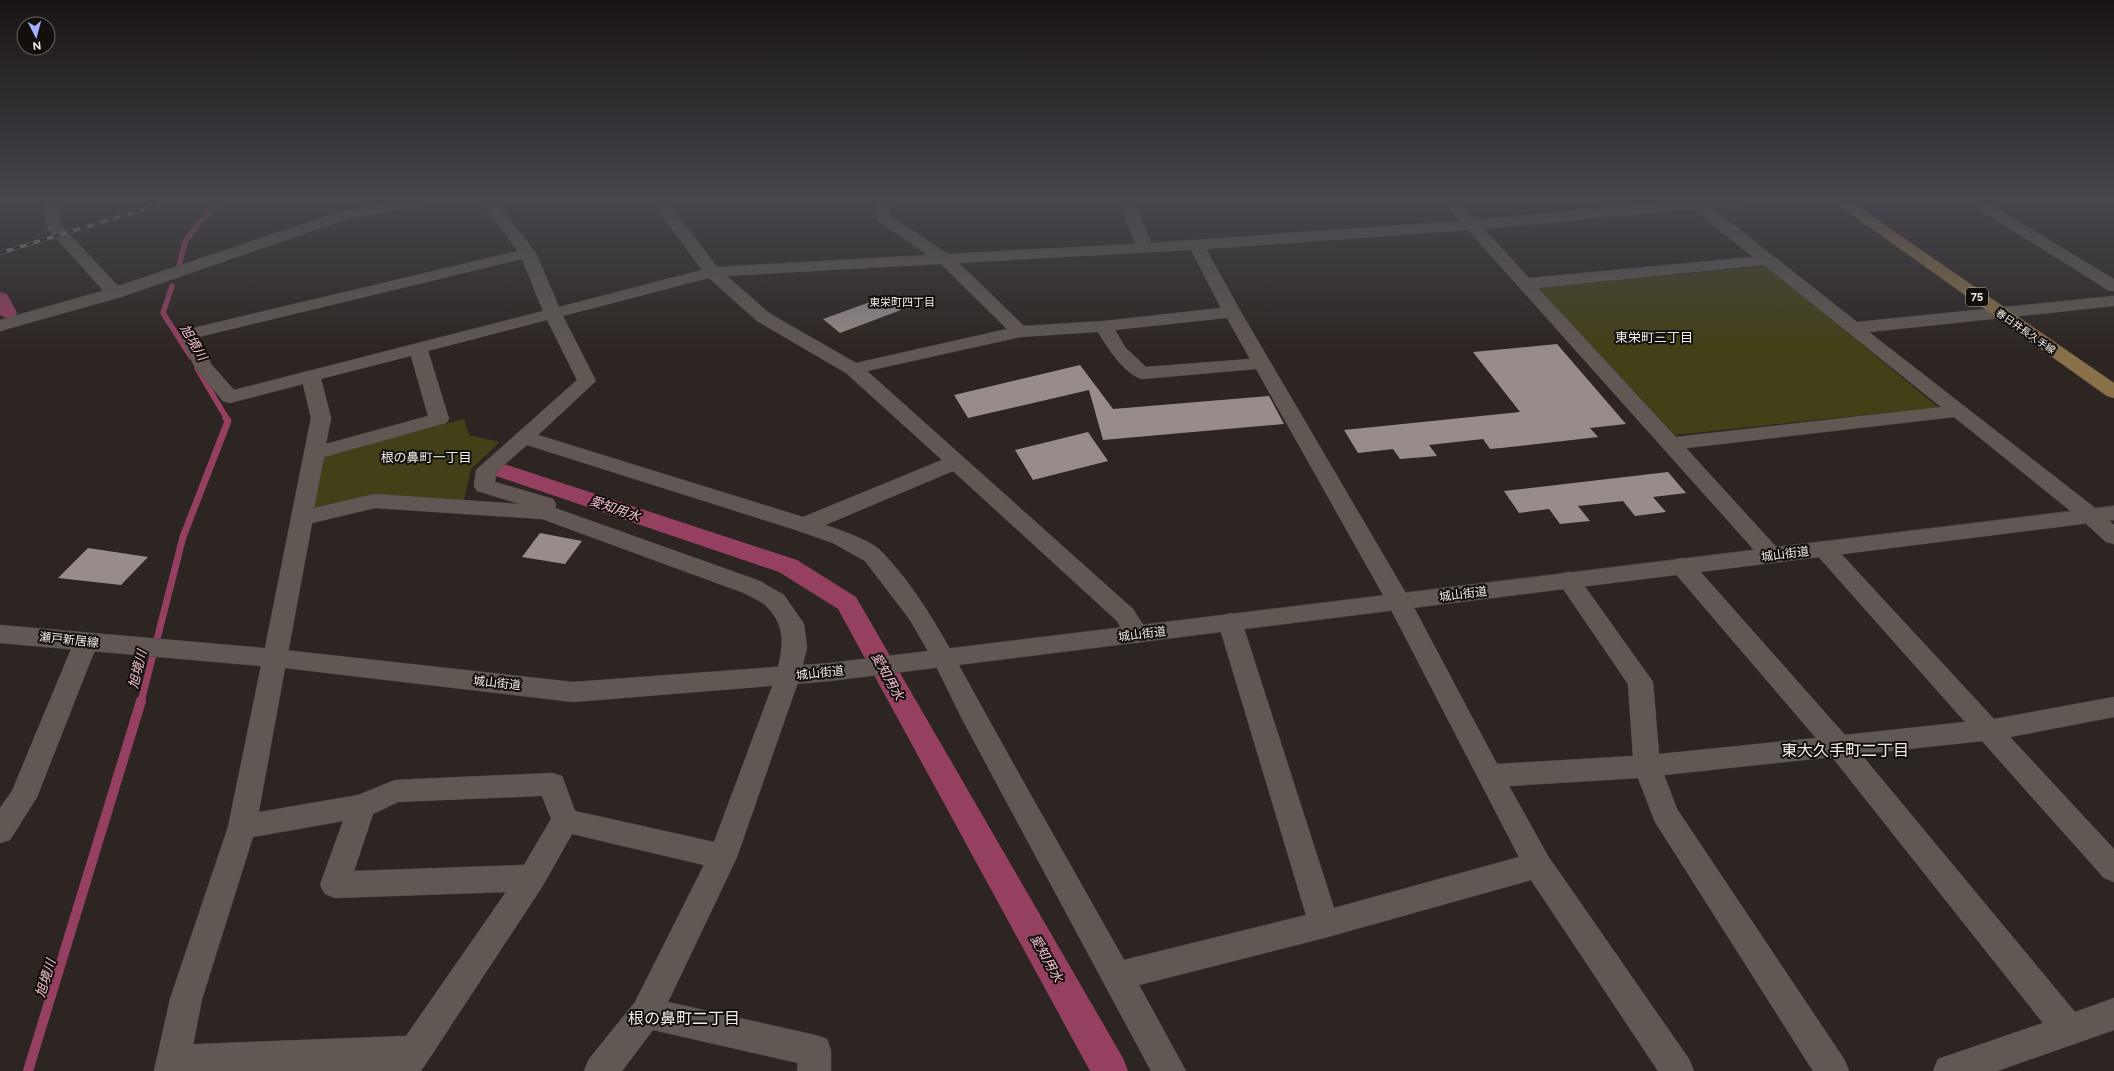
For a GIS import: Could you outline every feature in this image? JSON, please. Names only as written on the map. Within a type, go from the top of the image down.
[{"type":"main road","name":"春日井長久手線","points":[[1911,251],[2114,392]]},
{"type":"street","points":[[76,251],[115,293]]},
{"type":"street","points":[[0,326],[115,293],[238,251]]},
{"type":"street","points":[[696,251],[712,272],[763,317],[853,369],[1125,615],[1136,634]]},
{"type":"street","points":[[932,251],[946,260],[1020,332]]},
{"type":"street","points":[[544,512],[545,504],[484,486],[486,470],[587,381],[553,314],[528,253],[189,334],[203,366],[230,397],[553,314],[712,272],[1096,251]]},
{"type":"street","points":[[1199,251],[1232,312],[1399,602],[1489,776],[1538,865],[1677,1071]]},
{"type":"street","points":[[1495,251],[1771,555]]},
{"type":"street","points":[[1757,251],[2091,516],[2114,537]]},
{"type":"street","points":[[2055,251],[2114,286]]},
{"type":"street","points":[[1524,284],[1769,260]]},
{"type":"street","points":[[1854,328],[2114,301]]},
{"type":"street","points":[[853,369],[1020,332],[1104,326],[1232,312]]},
{"type":"street","points":[[1104,326],[1118,350],[1142,373],[1262,363]]},
{"type":"street","points":[[315,453],[439,419],[418,349]]},
{"type":"street","points":[[242,827],[362,806],[395,791],[552,784],[565,820],[532,878],[409,1061],[172,1067],[186,999],[242,827],[321,418],[310,376]]},
{"type":"street","points":[[1670,444],[1958,411]]},
{"type":"street","points":[[523,437],[804,525],[841,538],[873,556],[918,614],[933,660],[971,712],[1118,976],[1169,1071]]},
{"type":"street","points":[[804,525],[956,462]]},
{"type":"street","points":[[301,518],[375,501],[544,512],[752,587],[776,601],[792,624],[795,648],[788,676],[723,856],[646,1013],[601,1071]]},
{"type":"street","name":"城山街道","points":[[168,649],[275,658],[573,692],[830,672],[2114,513]]},
{"type":"street","points":[[1824,549],[1990,730],[2114,869]]},
{"type":"street","points":[[1682,566],[1838,745],[2068,1028]]},
{"type":"street","points":[[1568,580],[1640,682],[1647,766],[1665,814],[1832,1071]]},
{"type":"street","points":[[1230,622],[1324,924]]},
{"type":"street","name":"瀬戸新居線","points":[[0,634],[168,649]]},
{"type":"street","points":[[0,831],[23,797],[86,642]]},
{"type":"street","points":[[1489,776],[1647,766],[1990,730],[2114,707]]},
{"type":"street","points":[[362,806],[335,885],[532,878]]},
{"type":"street","points":[[565,820],[723,856]]},
{"type":"street","points":[[1118,976],[1324,924],[1538,865]]},
{"type":"street","points":[[646,1013],[815,1051],[814,1071]]},
{"type":"street","points":[[1967,1068],[2068,1028],[2114,1014]]},
{"type":"shaded area","points":[[1766,266],[1938,407],[1675,435],[1538,288]]},
{"type":"shaded area","points":[[464,419],[469,435],[500,442],[471,469],[464,500],[311,511],[318,457]]},
{"type":"building","points":[[884,297],[901,310],[840,333],[823,319]]},
{"type":"building","points":[[1557,344],[1626,424],[1590,428],[1598,437],[1501,448],[1490,449],[1483,439],[1429,445],[1437,456],[1400,459],[1393,449],[1358,453],[1344,430],[1520,412],[1473,352]]},
{"type":"building","points":[[1080,365],[1113,409],[1269,396],[1284,424],[1103,440],[1089,390],[968,418],[954,395]]},
{"type":"building","points":[[1088,432],[1108,461],[1033,480],[1015,450]]},
{"type":"building","points":[[1668,472],[1686,493],[1653,497],[1666,512],[1635,516],[1623,501],[1578,506],[1590,521],[1560,524],[1549,509],[1519,513],[1504,491]]},
{"type":"building","points":[[540,533],[582,541],[565,564],[522,557]]},
{"type":"building","points":[[88,548],[148,557],[121,585],[58,578]]},
{"type":"waterway","name":"旭境川","points":[[179,266],[183,251]]},
{"type":"waterway","name":"旭境川","points":[[172,286],[163,313],[191,357]]},
{"type":"waterway","name":"愛知用水","points":[[0,298],[8,313]]},
{"type":"waterway","name":"旭境川","points":[[197,368],[227,419]]},
{"type":"waterway","name":"旭境川","points":[[141,702],[183,537],[228,421],[226,418]]},
{"type":"waterway","name":"愛知用水","points":[[504,471],[788,566],[847,603],[1110,1071]]},
{"type":"waterway","name":"旭境川","points":[[28,1071],[141,701]]},
{"type":"railway","points":[[0,253],[7,251]]},
{"type":"district","name":"東栄町四丁目","points":[[902,302]]},
{"type":"district","name":"東栄町三丁目","points":[[1654,337]]},
{"type":"district","name":"根の鼻町一丁目","points":[[426,457]]},
{"type":"district","name":"東大久手町二丁目","points":[[1845,750]]},
{"type":"district","name":"根の鼻町二丁目","points":[[684,1018]]}]
